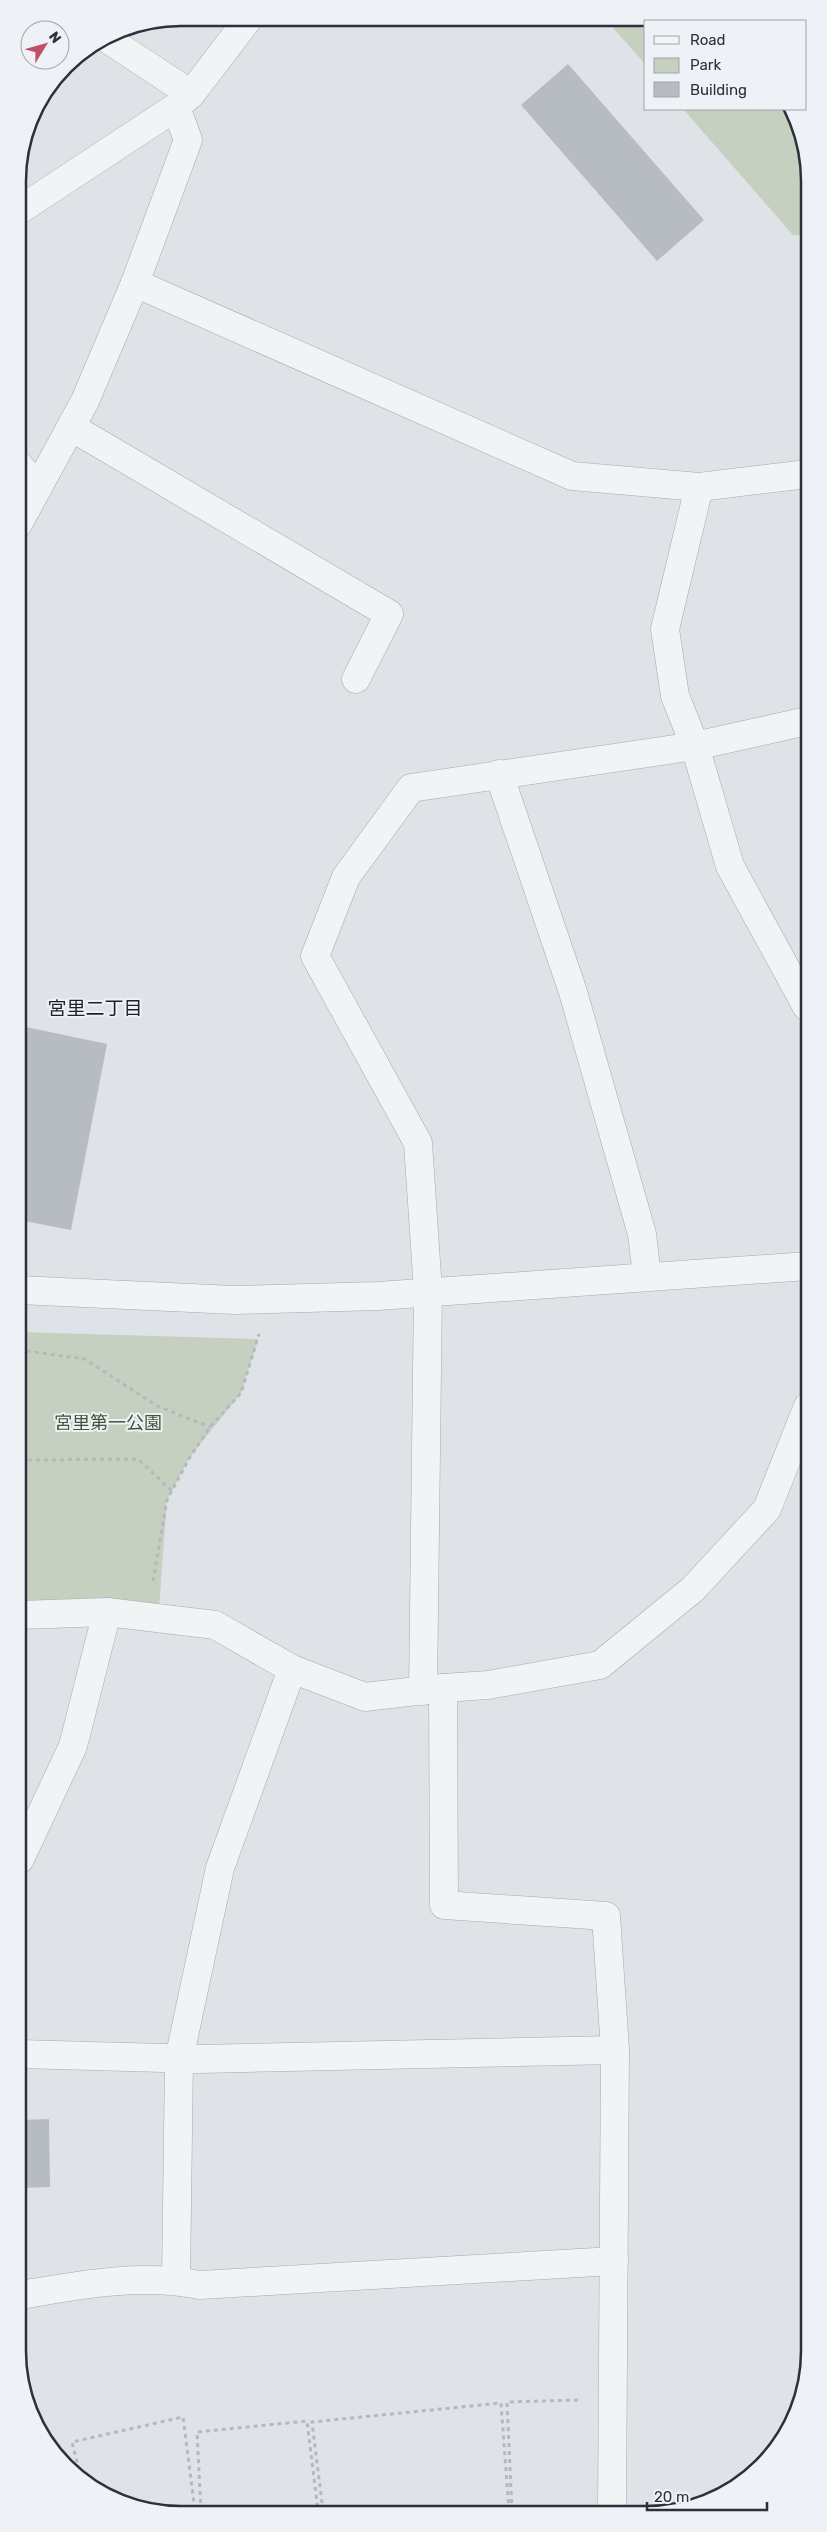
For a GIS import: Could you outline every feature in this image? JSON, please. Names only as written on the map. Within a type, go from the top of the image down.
[{"type":"street","points":[[27,205],[184,101],[242,27]]},
{"type":"street","points":[[27,508],[85,401],[135,283],[188,140],[184,101],[112,43]]},
{"type":"street","points":[[135,283],[572,476],[699,487],[801,475]]},
{"type":"street","points":[[71,427],[388,614],[356,679]]},
{"type":"street","points":[[27,476],[37,489]]},
{"type":"street","points":[[699,487],[665,629],[675,696],[695,746],[730,866],[801,995]]},
{"type":"street","points":[[612,2506],[615,2050],[606,1916],[444,1905],[433,1690],[428,1291],[418,1143],[316,956],[346,877],[410,788],[695,746],[801,721]]},
{"type":"street","points":[[499,774],[573,992],[642,1234],[647,1276]]},
{"type":"street","points":[[26,1290],[234,1300],[378,1296],[428,1291],[801,1266]]},
{"type":"street","points":[[26,1615],[107,1612],[215,1625],[292,1669],[365,1697],[488,1685],[600,1665],[694,1589],[767,1508],[800,1425]]},
{"type":"street","points":[[26,1846],[73,1746],[107,1612]]},
{"type":"street","points":[[176,2280],[180,2058],[220,1868],[292,1669]]},
{"type":"street","points":[[26,2054],[180,2058],[615,2050]]},
{"type":"street","points":[[26,2294],[98,2282],[176,2280],[200,2284],[614,2262]]},
{"type":"path","points":[[144,1582],[154,1581],[167,1500],[190,1457],[210,1427],[241,1393],[260,1330]]},
{"type":"path","points":[[26,1351],[85,1359],[157,1406],[210,1427]]},
{"type":"path","points":[[26,1460],[138,1460],[172,1491]]},
{"type":"path","points":[[510,2506],[507,2402],[582,2400]]},
{"type":"path","points":[[322,2506],[312,2422],[501,2402],[510,2506]]},
{"type":"path","points":[[78,2465],[72,2442],[183,2417],[193,2506]]},
{"type":"path","points":[[201,2506],[197,2432],[307,2421],[317,2506]]},
{"type":"green space","points":[[611,26],[644,26],[644,63]]},
{"type":"green space","points":[[684,110],[783,110],[793,131],[798,151],[801,181],[801,235],[793,235]]},
{"type":"green space","name":"宮里第一公園","points":[[26,1332],[258,1339],[241,1393],[190,1457],[167,1500],[159,1608],[112,1598],[26,1602]]},
{"type":"building","points":[[568,64],[704,220],[657,261],[521,105]]},
{"type":"building","points":[[27,1027],[107,1044],[71,1230],[27,1221]]},
{"type":"building","points":[[49,2119],[50,2187],[26,2188],[26,2120]]},
{"type":"district","name":"宮里二丁目","points":[[95,1008]]}]
